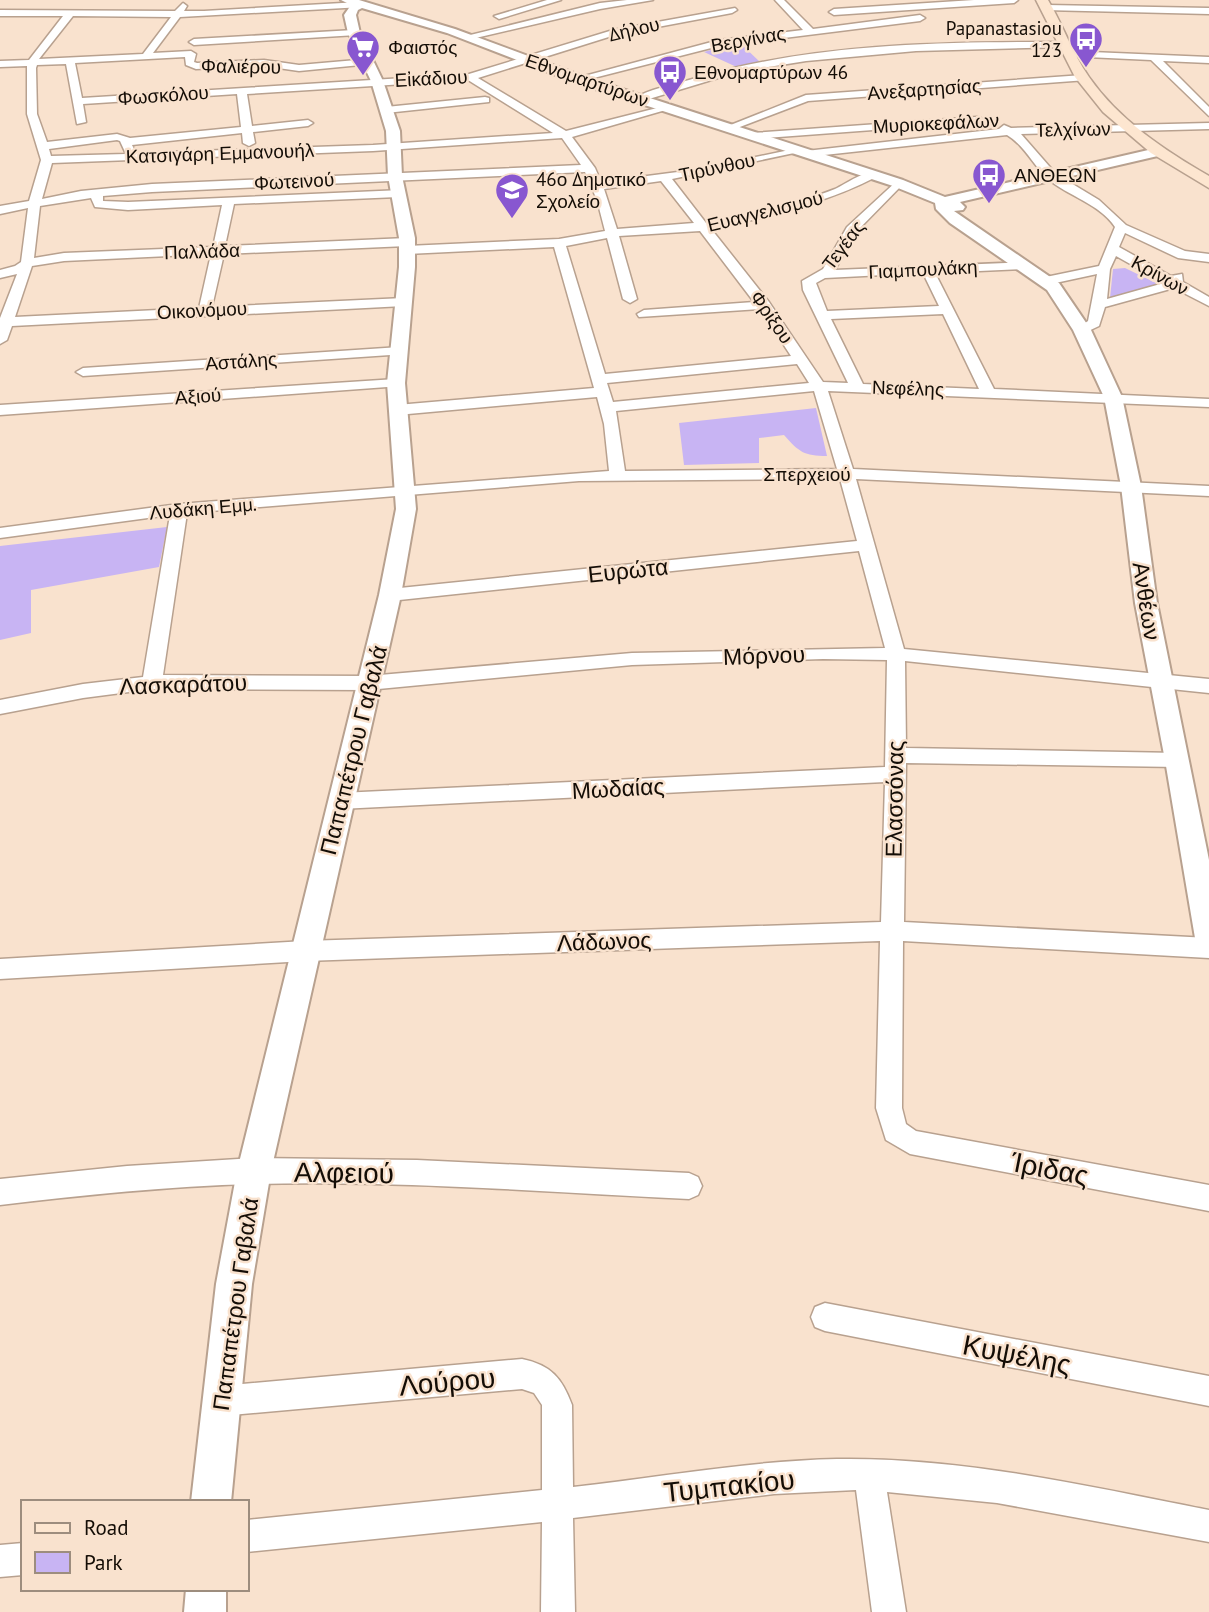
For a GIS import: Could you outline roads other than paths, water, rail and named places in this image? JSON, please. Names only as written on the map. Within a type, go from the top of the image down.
[{"type":"main road","points":[[1045,4],[1083,78],[1125,123],[1163,156],[1209,183]]},
{"type":"street","points":[[191,54],[211,0]]},
{"type":"street","points":[[487,20],[557,0]]},
{"type":"street","points":[[591,0],[600,6]]},
{"type":"street","points":[[467,37],[600,6],[649,0]]},
{"type":"street","points":[[726,0],[732,10],[743,18]]},
{"type":"street","points":[[779,0],[809,30]]},
{"type":"street","points":[[862,0],[873,9]]},
{"type":"street","points":[[834,12],[1014,0]]},
{"type":"street","points":[[1135,0],[1141,9]]},
{"type":"street","points":[[175,1],[189,1]]},
{"type":"street","points":[[147,55],[189,1]]},
{"type":"street","points":[[0,13],[176,15],[201,22],[354,3],[350,15],[354,33],[194,42]]},
{"type":"street","name":"Εθνομαρτύρων","points":[[354,3],[451,31],[578,79],[898,183],[948,206]]},
{"type":"street","points":[[1045,4],[1209,11]]},
{"type":"street","points":[[537,5],[556,16]]},
{"type":"street","name":"Βεργίνας","points":[[578,79],[743,39],[809,30],[924,22],[909,7]]},
{"type":"street","name":"Δήλου","points":[[526,60],[613,33],[696,12],[732,10]]},
{"type":"street","points":[[0,340],[3,322],[27,263],[34,205],[47,160],[32,114],[32,62],[69,15]]},
{"type":"street","points":[[451,31],[475,24]]},
{"type":"street","points":[[655,24],[673,33]]},
{"type":"street","points":[[753,27],[764,36]]},
{"type":"street","points":[[982,32],[1056,29]]},
{"type":"street","name":"Παπαπέτρου Γαβαλά","points":[[211,1500],[234,1284],[254,1171],[402,535],[406,491],[396,383],[407,246],[397,184],[393,131],[372,72],[354,33]]},
{"type":"street","points":[[696,36],[710,38],[719,43]]},
{"type":"street","points":[[935,36],[943,46]]},
{"type":"street","points":[[743,39],[751,47]]},
{"type":"street","points":[[639,99],[737,70],[764,59],[857,51],[943,46],[1066,49],[1154,58],[1209,60]]},
{"type":"street","points":[[691,50],[737,70]]},
{"type":"street","name":"Φαλιέρου","points":[[0,64],[191,54],[189,64],[196,65],[264,63],[372,72]]},
{"type":"street","points":[[1154,58],[1209,113]]},
{"type":"street","points":[[70,60],[81,122]]},
{"type":"street","name":"Εἰκάδιου","points":[[372,72],[470,77],[526,60]]},
{"type":"street","name":"Φωσκόλου","points":[[76,101],[241,89],[372,72]]},
{"type":"street","points":[[470,77],[565,135],[589,168],[598,186],[630,299]]},
{"type":"street","name":"Ανεξαρτησίας","points":[[728,128],[806,97],[1083,78]]},
{"type":"street","points":[[241,89],[250,152]]},
{"type":"street","points":[[386,110],[485,100]]},
{"type":"street","name":"Κατσιγάρη Εμμανουήλ","points":[[47,160],[394,147],[565,135],[665,107]]},
{"type":"street","points":[[990,119],[1025,142],[1057,180],[1095,203],[1119,222],[1121,227],[1182,255],[1209,258]]},
{"type":"street","name":"Μυριοκεφάλων","points":[[752,136],[990,119],[1125,123]]},
{"type":"street","points":[[127,142],[308,123]]},
{"type":"street","points":[[1125,123],[1209,126]]},
{"type":"street","name":"Τελχίνων","points":[[801,152],[1011,131],[1125,123]]},
{"type":"street","points":[[43,146],[117,137],[124,138],[127,142],[130,157]]},
{"type":"street","name":"Τιρύνθου","points":[[598,186],[665,178],[801,152]]},
{"type":"street","points":[[948,206],[1163,156]]},
{"type":"street","name":"Φωτεινού","points":[[0,210],[97,193],[180,186],[397,184],[589,168]]},
{"type":"street","name":"Ευαγγελισμού","points":[[407,246],[559,243],[612,233],[704,227],[798,205],[840,191],[872,175]]},
{"type":"street","name":"Φρίξου","points":[[665,178],[764,305],[819,386],[846,474]]},
{"type":"street","name":"Τεγέας","points":[[857,386],[808,283],[830,268],[850,230],[898,183]]},
{"type":"street","points":[[97,193],[96,200],[99,204],[108,206],[229,202],[397,184]]},
{"type":"street","points":[[205,310],[229,202]]},
{"type":"street","name":"Ανθέων","points":[[948,206],[1046,281],[1062,298],[1082,330],[1113,397],[1131,486],[1146,603],[1178,760],[1201,847],[1209,938]]},
{"type":"street","points":[[1082,330],[1094,323],[1100,303],[1104,269],[1121,227]]},
{"type":"street","points":[[559,243],[612,424],[617,475]]},
{"type":"street","name":"Παλλάδα","points":[[0,274],[20,269],[27,263],[64,257],[407,246]]},
{"type":"street","name":"Κρίνων","points":[[1111,248],[1209,302]]},
{"type":"street","points":[[1100,303],[1112,303],[1176,283],[1182,255]]},
{"type":"street","name":"Γιαμπουλάκη","points":[[823,274],[1022,265]]},
{"type":"street","points":[[927,269],[945,310],[988,391]]},
{"type":"street","points":[[1046,281],[1104,269]]},
{"type":"street","name":"Οικονόμου","points":[[3,322],[404,302]]},
{"type":"street","points":[[644,314],[764,305]]},
{"type":"street","points":[[822,315],[945,310]]},
{"type":"street","name":"Αστάλης","points":[[83,372],[400,351]]},
{"type":"street","name":"Νεφέλης","points":[[603,393],[800,359]]},
{"type":"street","name":"Αξιού","points":[[0,410],[396,383]]},
{"type":"street","name":"Νεφέλης","points":[[397,410],[603,393],[819,386],[988,391],[1209,403]]},
{"type":"street","name":"Σπερχειού","points":[[406,491],[557,477],[846,474],[1209,491]]},
{"type":"street","name":"Ελασσόνας","points":[[846,474],[895,654],[896,765],[890,930],[889,1108],[895,1131]]},
{"type":"street","name":"Λυδάκη Εμμ.","points":[[0,533],[179,509],[406,491]]},
{"type":"street","points":[[152,682],[179,509]]},
{"type":"street","name":"Ευρώτα","points":[[390,595],[865,545]]},
{"type":"street","name":"Μόρνου","points":[[368,683],[632,659],[823,653],[895,654],[1209,686]]},
{"type":"street","name":"Λασκαράτου","points":[[0,707],[83,691],[152,682],[368,683]]},
{"type":"street","name":"Μωδαίας","points":[[340,801],[896,765],[1178,760]]},
{"type":"street","name":"Λάδωνος","points":[[0,969],[305,951],[890,930],[1209,948]]},
{"type":"street","name":"Ίριδας","points":[[895,1131],[910,1142],[1209,1198]]},
{"type":"street","name":"Αλφειού","points":[[0,1192],[139,1178],[254,1171],[394,1173],[688,1186]]},
{"type":"street","name":"Κυψέλης","points":[[825,1317],[1209,1391]]},
{"type":"street","name":"Λούρου","points":[[220,1401],[522,1374],[538,1377],[551,1388],[557,1405],[558,1505]]},
{"type":"street","points":[[869,1475],[889,1612]]},
{"type":"street","name":"Τυμπακίου","points":[[248,1536],[558,1505],[753,1481],[869,1475],[993,1486],[1209,1526]]},
{"type":"street","points":[[558,1505],[558,1612]]},
{"type":"street","points":[[0,1561],[21,1559]]},
{"type":"street","points":[[205,1612],[206,1591]]},
{"type":"place","name":"Papanastasiou 123","points":[[1086,69]]},
{"type":"place","name":"Φαιστός","points":[[363,77]]},
{"type":"place","name":"Εθνομαρτύρων 46","points":[[670,102]]},
{"type":"place","name":"ΑΝΘΕΩΝ","points":[[989,205]]},
{"type":"place","name":"46ο Δημοτικό Σχολείο","points":[[512,220]]}]
